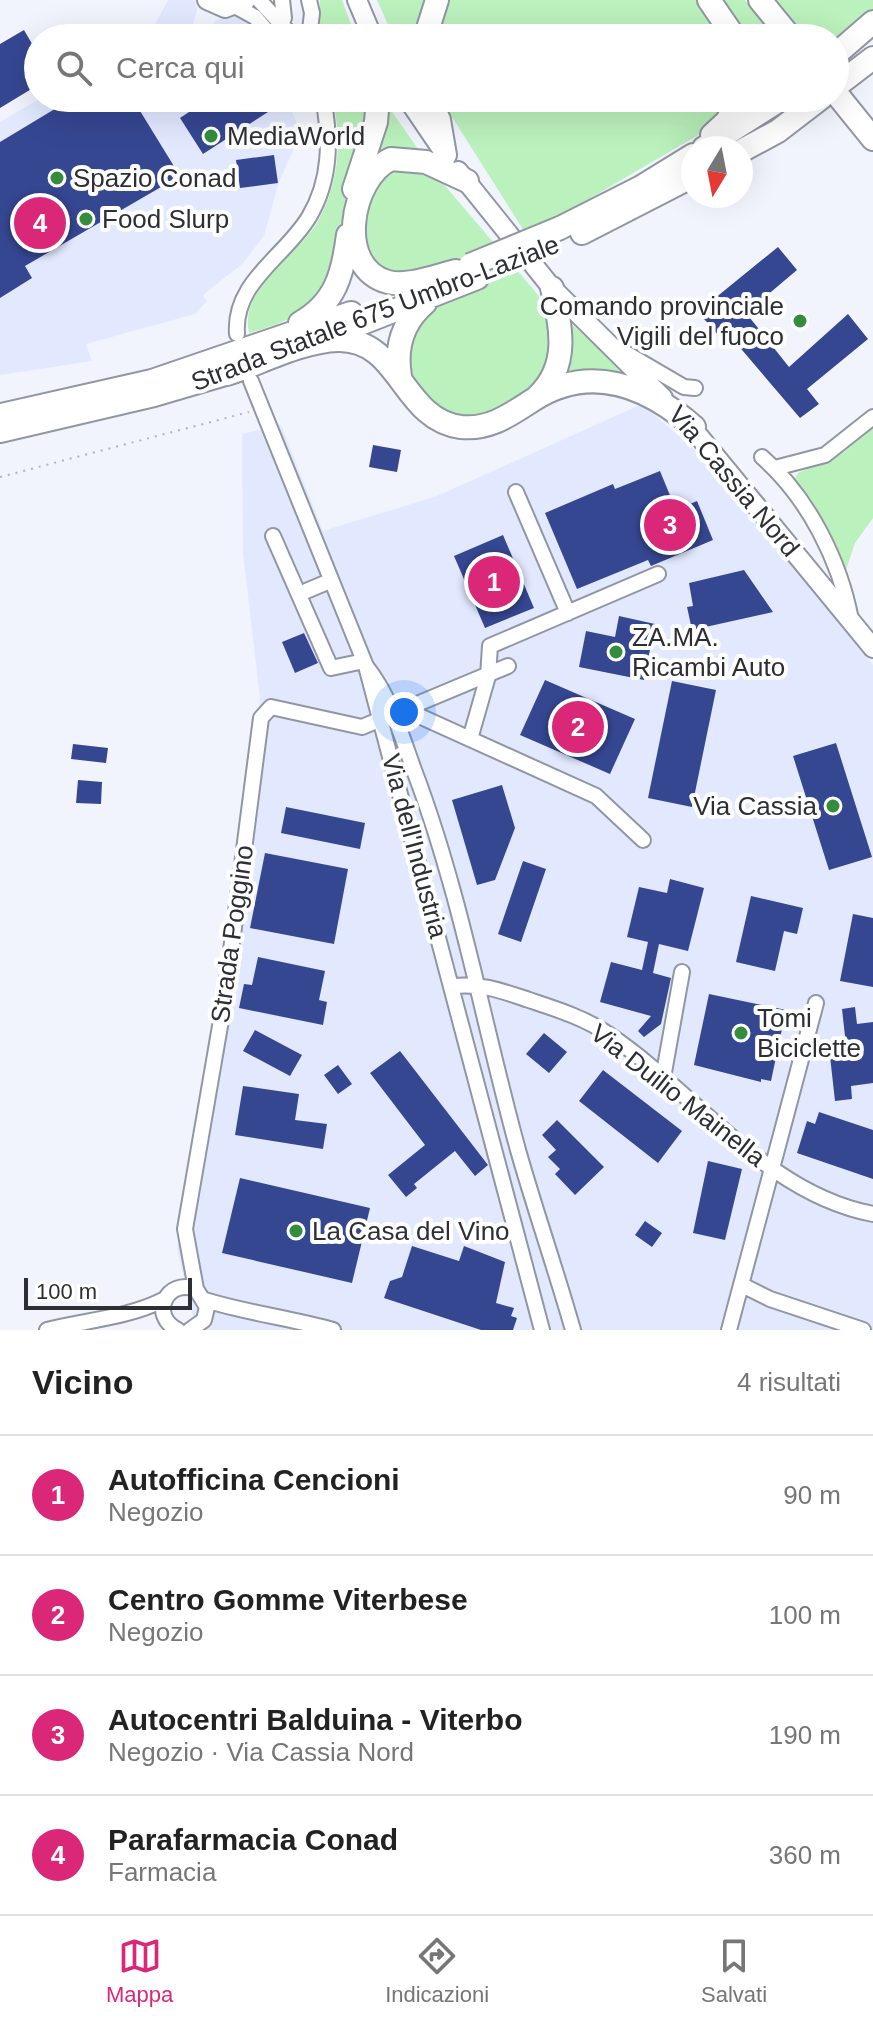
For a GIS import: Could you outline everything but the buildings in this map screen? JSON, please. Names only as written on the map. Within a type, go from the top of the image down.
[{"type":"highway","points":[[429,24],[437,0]]},
{"type":"highway","points":[[709,0],[725,24]]},
{"type":"highway","points":[[760,0],[780,24]]},
{"type":"highway","points":[[849,60],[873,22]]},
{"type":"highway","points":[[849,66],[873,42]]},
{"type":"highway","points":[[849,71],[873,58]]},
{"type":"highway","points":[[849,95],[873,139]]},
{"type":"highway","points":[[261,342],[311,317],[327,302],[338,284],[353,192],[377,112]]},
{"type":"highway","points":[[435,112],[445,155]]},
{"type":"highway","name":"Strada Statale 675 Umbro-Laziale","points":[[711,136],[730,112]]},
{"type":"highway","points":[[730,136],[781,112]]},
{"type":"highway","points":[[753,139],[789,112]]},
{"type":"highway","points":[[467,181],[426,162],[391,159],[368,178],[356,220],[357,255],[365,268],[379,279],[405,282],[468,271]]},
{"type":"highway","name":"Strada Statale 675 Umbro-Laziale","points":[[563,234],[681,160]]},
{"type":"highway","name":"Strada Statale 675 Umbro-Laziale","points":[[0,416],[152,381],[468,271],[563,234],[613,219],[681,182]]},
{"type":"highway","name":"Strada Statale 675 Umbro-Laziale","points":[[0,431],[191,386],[227,374],[438,295],[468,271]]},
{"type":"highway","points":[[537,397],[554,376],[562,350],[548,283]]},
{"type":"highway","points":[[400,376],[398,348],[404,330],[414,313],[438,295]]},
{"type":"highway","points":[[227,374],[338,340],[359,343],[378,352],[425,411],[462,427],[492,424],[537,397],[582,381],[616,381],[657,400],[694,427]]},
{"type":"main road","points":[[207,0],[225,8],[241,3]]},
{"type":"main road","points":[[357,0],[367,24]]},
{"type":"main road","name":"Via Cassia Nord","points":[[416,112],[445,155],[548,283],[606,345],[694,427],[873,648]]},
{"type":"street","points":[[259,0],[282,24]]},
{"type":"street","points":[[278,20],[284,18],[286,10],[282,0]]},
{"type":"street","points":[[309,0],[311,24]]},
{"type":"street","points":[[241,3],[261,24]]},
{"type":"street","points":[[237,334],[238,308],[245,293],[294,237],[319,195],[328,161],[326,114]]},
{"type":"street","points":[[606,345],[627,351],[651,370],[684,387],[695,388]]},
{"type":"street","points":[[251,381],[365,663],[331,668],[273,536]]},
{"type":"street","points":[[775,468],[825,455],[873,417]]},
{"type":"street","points":[[762,457],[788,481],[829,551],[844,585],[851,620]]},
{"type":"street","points":[[516,492],[568,613]]},
{"type":"street","points":[[470,739],[488,676],[490,646],[658,574]]},
{"type":"street","points":[[299,594],[330,581]]},
{"type":"street","name":"Via dell'Industria","points":[[365,663],[394,715],[430,812],[479,983],[518,1150],[573,1330]]},
{"type":"street","points":[[394,715],[508,666]]},
{"type":"street","name":"Strada Poggino","points":[[203,1311],[185,1229],[225,997],[261,718],[271,707],[362,727],[394,715]]},
{"type":"street","points":[[394,715],[470,739],[596,796],[643,840]]},
{"type":"street","name":"Via dell'Industria","points":[[394,715],[453,986],[542,1330]]},
{"type":"street","points":[[663,1078],[682,972]]},
{"type":"street","points":[[453,986],[479,983]]},
{"type":"street","name":"Via Duilio Mainella","points":[[479,983],[562,1011],[607,1033],[773,1169],[846,1209],[873,1214]]},
{"type":"street","points":[[729,1330],[816,1003]]},
{"type":"street","points":[[742,1285],[770,1299],[863,1330]]},
{"type":"street","points":[[47,1330],[84,1320],[137,1313],[163,1300],[181,1286],[203,1311],[239,1311],[289,1317],[333,1330]]},
{"type":"street","points":[[163,1300],[172,1326]]},
{"type":"street","points":[[190,1330],[203,1311]]},
{"type":"street","points":[[137,1313],[172,1326]]},
{"type":"path","points":[[0,477],[261,408]]},
{"type":"shaded area","points":[[168,0],[195,0],[197,10],[193,24],[155,24]]},
{"type":"shaded area","points":[[234,15],[251,24],[213,24]]},
{"type":"shaded area","points":[[24,108],[24,112],[292,112],[301,133],[279,182],[264,236],[242,264],[203,295],[207,301],[195,314],[86,344],[92,361],[0,375],[0,122]]},
{"type":"shaded area","points":[[642,404],[718,470],[873,665],[873,1330],[196,1330],[177,1249],[220,993],[260,698],[243,553],[242,434],[281,425],[323,531],[437,496]]},
{"type":"green space","points":[[320,0],[342,0],[351,24],[319,24]]},
{"type":"green space","points":[[377,0],[429,0],[422,24],[388,24]]},
{"type":"green space","points":[[447,0],[697,0],[716,24],[437,24]]},
{"type":"green space","points":[[716,0],[745,0],[765,24],[732,24]]},
{"type":"green space","points":[[772,0],[873,0],[873,10],[849,31],[849,24],[793,24]]},
{"type":"green space","points":[[367,112],[348,181],[334,267],[317,299],[301,312],[249,333],[248,317],[252,302],[271,274],[308,236],[330,193],[337,162],[335,114]]},
{"type":"green space","points":[[381,112],[392,112],[423,156],[375,163]]},
{"type":"green space","points":[[449,112],[721,112],[710,128],[696,136],[681,136],[681,145],[553,220],[524,231]]},
{"type":"green space","points":[[393,167],[435,174],[539,296],[552,323],[554,341],[539,385],[490,418],[454,418],[415,392],[403,349],[465,258],[401,276],[370,263],[365,210],[374,188]]},
{"type":"green space","points":[[564,317],[638,385],[558,378]]},
{"type":"green space","points":[[873,428],[873,518],[855,543],[845,573],[794,480],[798,473],[844,452]]},
{"type":"place","name":"MediaWorld","points":[[211,136]]},
{"type":"place","name":"Spazio Conad","points":[[57,178]]},
{"type":"place","name":"Food Slurp","points":[[86,219]]},
{"type":"place","name":"Parafarmacia Conad","points":[[40,223]]},
{"type":"place","name":"Comando provinciale Vigili del fuoco","points":[[800,321]]},
{"type":"place","name":"Autocentri Balduina - Viterbo","points":[[670,525]]},
{"type":"place","name":"Autofficina Cencioni","points":[[494,582]]},
{"type":"place","name":"ZA.MA. Ricambi Auto","points":[[616,652]]},
{"type":"place","name":"Centro Gomme Viterbese","points":[[578,727]]},
{"type":"place","name":"Via Cassia","points":[[833,806]]},
{"type":"place","name":"Tomi Biciclette","points":[[741,1033]]},
{"type":"place","name":"La Casa del Vino","points":[[296,1231]]}]
